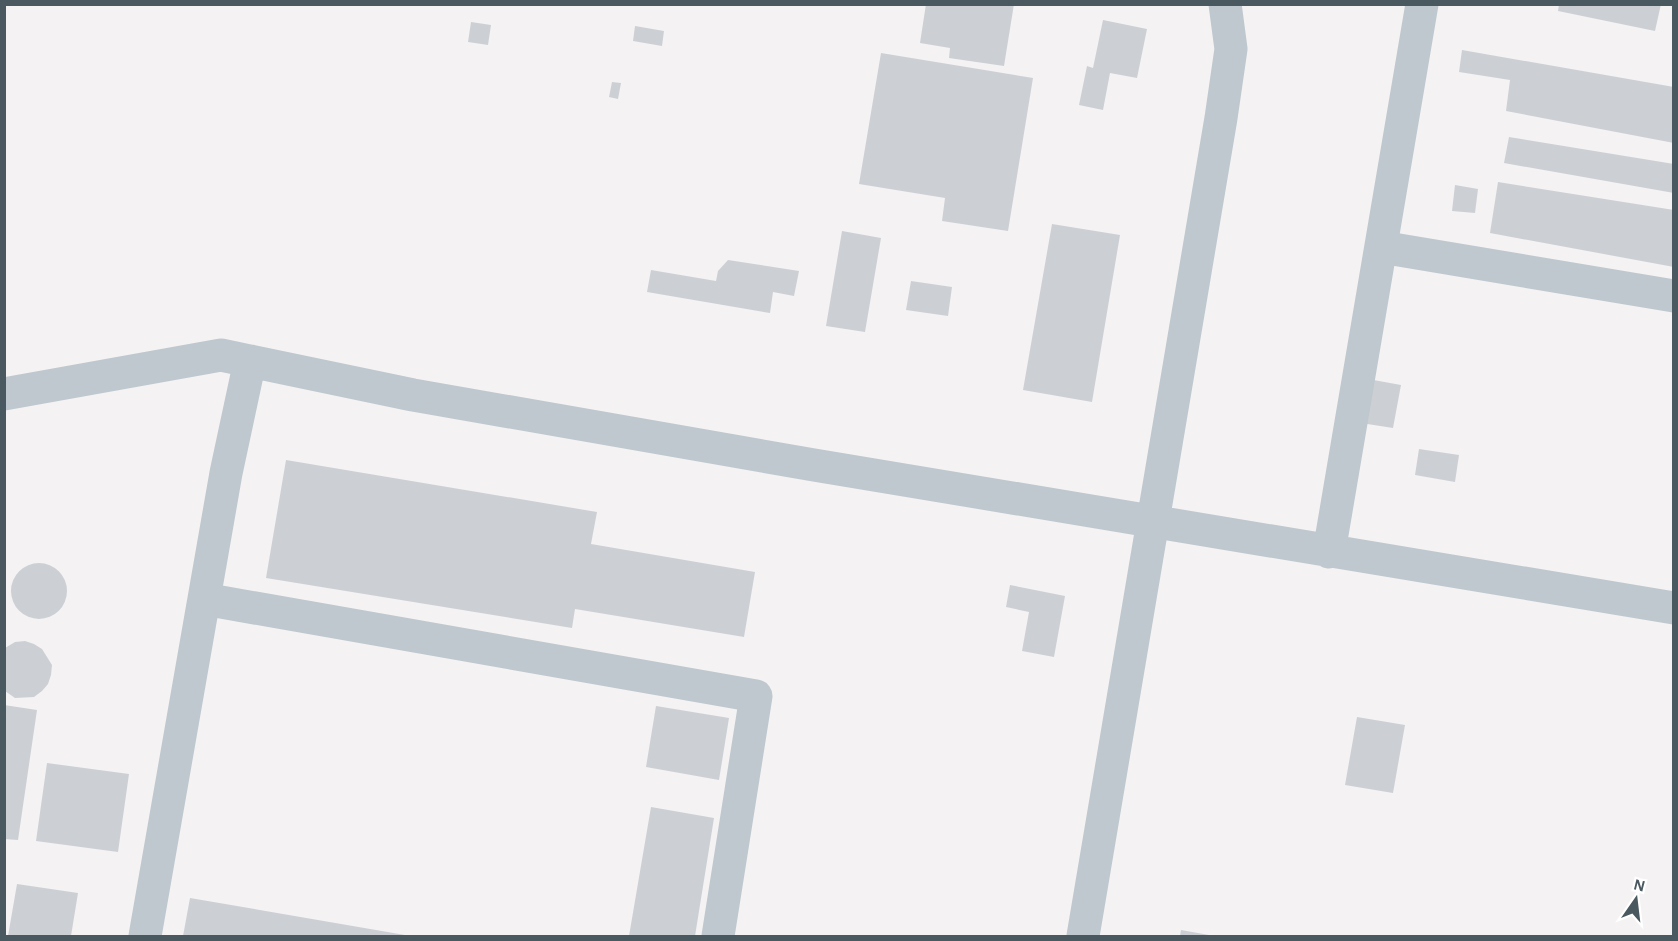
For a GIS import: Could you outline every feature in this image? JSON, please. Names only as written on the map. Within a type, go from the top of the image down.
[{"type":"lane","points":[[1083,936],[1221,118],[1231,49],[1225,4]]},
{"type":"lane","points":[[1329,552],[1422,4]]},
{"type":"lane","points":[[1381,247],[1674,296]]},
{"type":"lane","points":[[4,394],[221,356],[425,397],[1329,552],[1674,608]]},
{"type":"lane","points":[[145,936],[226,473],[250,361]]},
{"type":"lane","points":[[204,599],[756,696],[718,936]]},
{"type":"building","points":[[926,4],[1014,4],[1004,66],[949,58],[950,48],[920,43]]},
{"type":"building","points":[[1559,4],[1661,4],[1655,31],[1558,11]]},
{"type":"building","points":[[1103,20],[1147,29],[1137,78],[1110,73],[1103,110],[1079,105],[1087,66],[1093,68]]},
{"type":"building","points":[[471,22],[491,25],[488,45],[468,42]]},
{"type":"building","points":[[635,26],[664,31],[662,46],[633,41]]},
{"type":"building","points":[[1462,50],[1674,87],[1674,143],[1506,111],[1510,80],[1459,72]]},
{"type":"building","points":[[881,53],[1033,78],[1008,231],[942,221],[945,198],[859,184]]},
{"type":"building","points":[[612,82],[621,83],[618,99],[609,97]]},
{"type":"building","points":[[1509,137],[1674,164],[1674,193],[1504,163]]},
{"type":"building","points":[[1498,182],[1674,210],[1674,267],[1490,233]]},
{"type":"building","points":[[1455,185],[1478,189],[1475,213],[1452,211]]},
{"type":"building","points":[[1052,224],[1120,235],[1092,402],[1023,390]]},
{"type":"building","points":[[842,231],[881,238],[865,332],[826,326]]},
{"type":"building","points":[[728,260],[799,271],[794,296],[773,292],[770,313],[647,292],[651,270],[716,281],[718,271]]},
{"type":"building","points":[[911,281],[952,287],[948,316],[906,310]]},
{"type":"building","points":[[1368,379],[1401,385],[1393,428],[1361,423]]},
{"type":"building","points":[[1419,449],[1459,455],[1455,482],[1415,475]]},
{"type":"building","points":[[286,460],[597,512],[591,544],[755,572],[744,637],[575,609],[572,628],[266,578]]},
{"type":"building","points":[[33,563],[45,563],[55,567],[63,575],[67,591],[63,607],[55,615],[45,619],[33,619],[23,615],[15,607],[11,597],[11,585],[15,575],[23,567]]},
{"type":"building","points":[[1010,585],[1065,596],[1054,657],[1022,651],[1029,612],[1006,607]]},
{"type":"building","points":[[25,641],[42,649],[52,665],[51,675],[48,684],[34,697],[15,698],[5,691],[5,648],[15,642]]},
{"type":"building","points":[[4,705],[37,710],[18,840],[4,839]]},
{"type":"building","points":[[656,706],[729,718],[719,780],[646,767]]},
{"type":"building","points":[[1357,717],[1405,725],[1393,793],[1345,785]]},
{"type":"building","points":[[47,763],[129,774],[118,852],[36,841]]},
{"type":"building","points":[[651,807],[714,818],[695,936],[629,936]]},
{"type":"building","points":[[17,884],[78,893],[71,936],[8,936]]},
{"type":"building","points":[[190,898],[405,935],[405,936],[183,936]]},
{"type":"building","points":[[1181,930],[1209,935],[1209,936],[1180,936]]}]
